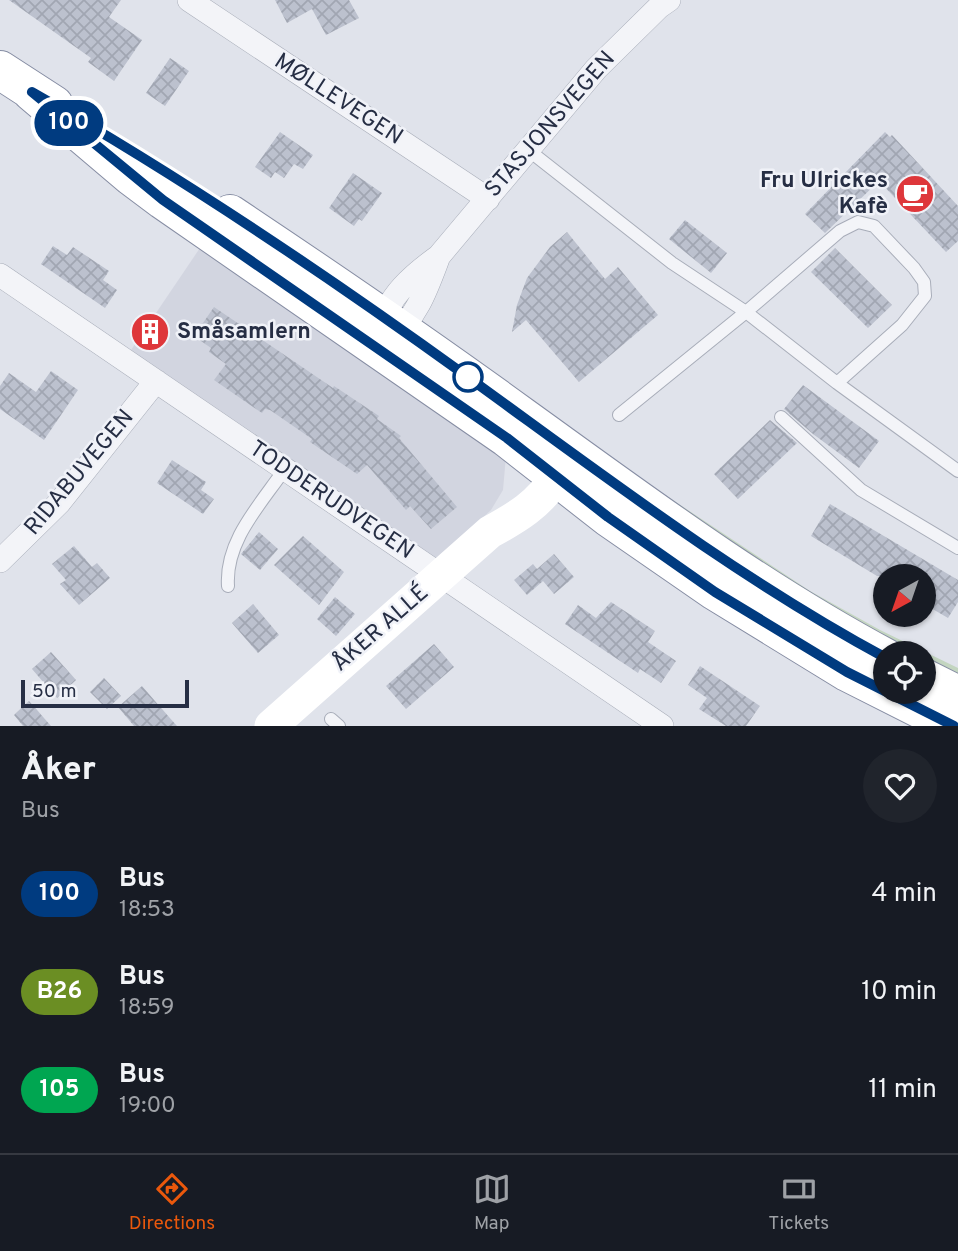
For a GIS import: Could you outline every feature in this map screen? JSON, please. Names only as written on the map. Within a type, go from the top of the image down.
[{"type":"highway","points":[[0,70],[32,92],[153,192],[387,331],[552,461],[659,553],[766,624],[847,672],[954,726]]},
{"type":"highway","points":[[552,461],[873,650]]},
{"type":"highway","points":[[936,684],[958,695]]},
{"type":"street","name":"MØLLEVEGEN","points":[[188,0],[488,199]]},
{"type":"street","name":"STASJONSVEGEN","points":[[387,331],[427,289],[439,256],[527,149],[596,69],[661,2]]},
{"type":"street","name":"TODDERUDVEGEN","points":[[0,275],[662,726]]},
{"type":"street","name":"RIDABUVEGEN","points":[[0,561],[59,503],[156,381]]},
{"type":"street","name":"ÅKER ALLÉ","points":[[281,724],[490,531],[505,503],[552,461]]},
{"type":"lane","points":[[527,149],[672,263],[746,312],[837,383],[958,471]]},
{"type":"lane","points":[[619,415],[746,312],[840,230],[858,222],[874,226],[914,268],[924,282],[925,296],[902,325],[837,383]]},
{"type":"lane","points":[[781,417],[861,490],[958,548]]},
{"type":"lane","points":[[228,586],[227,568],[230,555],[240,535],[284,470]]},
{"type":"shaded area","points":[[204,242],[506,456],[503,490],[491,510],[437,560],[131,350]]},
{"type":"green space","points":[[635,475],[810,591],[903,641],[882,641],[796,593]]},
{"type":"green space","points":[[936,657],[958,668],[958,680],[936,669]]},
{"type":"building","points":[[9,0],[121,0],[109,17],[142,40],[114,81],[88,62],[91,58]]},
{"type":"building","points":[[275,0],[349,0],[359,18],[326,35],[312,9],[287,23]]},
{"type":"building","points":[[170,58],[189,71],[165,106],[146,93]]},
{"type":"building","points":[[280,132],[313,155],[303,169],[294,164],[284,178],[275,172],[271,178],[255,167]]},
{"type":"building","points":[[885,132],[890,137],[892,135],[958,206],[958,241],[946,252],[879,181],[825,233],[805,214]]},
{"type":"building","points":[[353,173],[382,193],[362,221],[359,219],[354,226],[329,208]]},
{"type":"building","points":[[685,220],[727,253],[711,273],[669,239]]},
{"type":"building","points":[[567,232],[605,279],[618,267],[658,315],[579,382],[526,320],[512,332],[517,305],[527,278],[550,247]]},
{"type":"building","points":[[53,246],[67,255],[73,247],[109,271],[103,280],[117,290],[105,308],[41,264]]},
{"type":"building","points":[[835,248],[892,305],[868,328],[811,272]]},
{"type":"building","points":[[214,307],[379,416],[377,419],[401,436],[399,438],[457,507],[431,529],[410,506],[406,510],[367,465],[357,474],[270,410],[265,409],[262,413],[214,380],[226,364],[209,352],[211,348],[194,336]]},
{"type":"building","points":[[51,371],[78,390],[44,440],[0,409],[0,386],[9,373],[36,392]]},
{"type":"building","points":[[803,385],[879,441],[859,468],[784,409]]},
{"type":"building","points":[[770,420],[797,443],[738,499],[714,474]]},
{"type":"building","points":[[172,460],[206,482],[201,490],[214,499],[203,514],[157,483]]},
{"type":"building","points":[[830,504],[931,564],[873,564],[873,574],[811,536]]},
{"type":"building","points":[[259,532],[278,549],[260,570],[241,554]]},
{"type":"building","points":[[303,536],[344,572],[319,605],[274,565]]},
{"type":"building","points":[[74,546],[92,567],[97,563],[110,578],[79,605],[60,584],[66,580],[52,564]]},
{"type":"building","points":[[554,554],[574,577],[554,594],[543,581],[527,595],[514,580],[533,564],[537,569]]},
{"type":"building","points":[[936,567],[958,580],[958,602],[948,618],[936,611]]},
{"type":"building","points":[[335,597],[355,614],[336,636],[317,619]]},
{"type":"building","points":[[611,602],[655,631],[648,642],[676,661],[661,683],[640,669],[638,673],[565,624],[578,605],[596,618]]},
{"type":"building","points":[[253,604],[279,635],[258,653],[232,623]]},
{"type":"building","points":[[434,644],[454,667],[406,709],[386,686]]},
{"type":"building","points":[[51,652],[76,680],[57,698],[32,669]]},
{"type":"building","points":[[700,666],[760,706],[746,726],[726,726],[699,709],[707,698],[688,685]]},
{"type":"building","points":[[104,678],[121,696],[107,709],[90,692]]},
{"type":"building","points":[[142,686],[177,726],[134,726],[118,707]]},
{"type":"building","points":[[29,701],[51,726],[23,726],[14,715]]},
{"type":"bus line","name":"100","points":[[873,651],[740,572],[402,330],[146,158],[32,92],[163,200],[507,438],[659,553],[766,624],[873,685]]},
{"type":"bus line","name":"100","points":[[909,704],[954,726]]},
{"type":"place","name":"Fru Ulrickes Kafè","points":[[915,194]]},
{"type":"place","name":"Småsamlern","points":[[150,332]]}]
